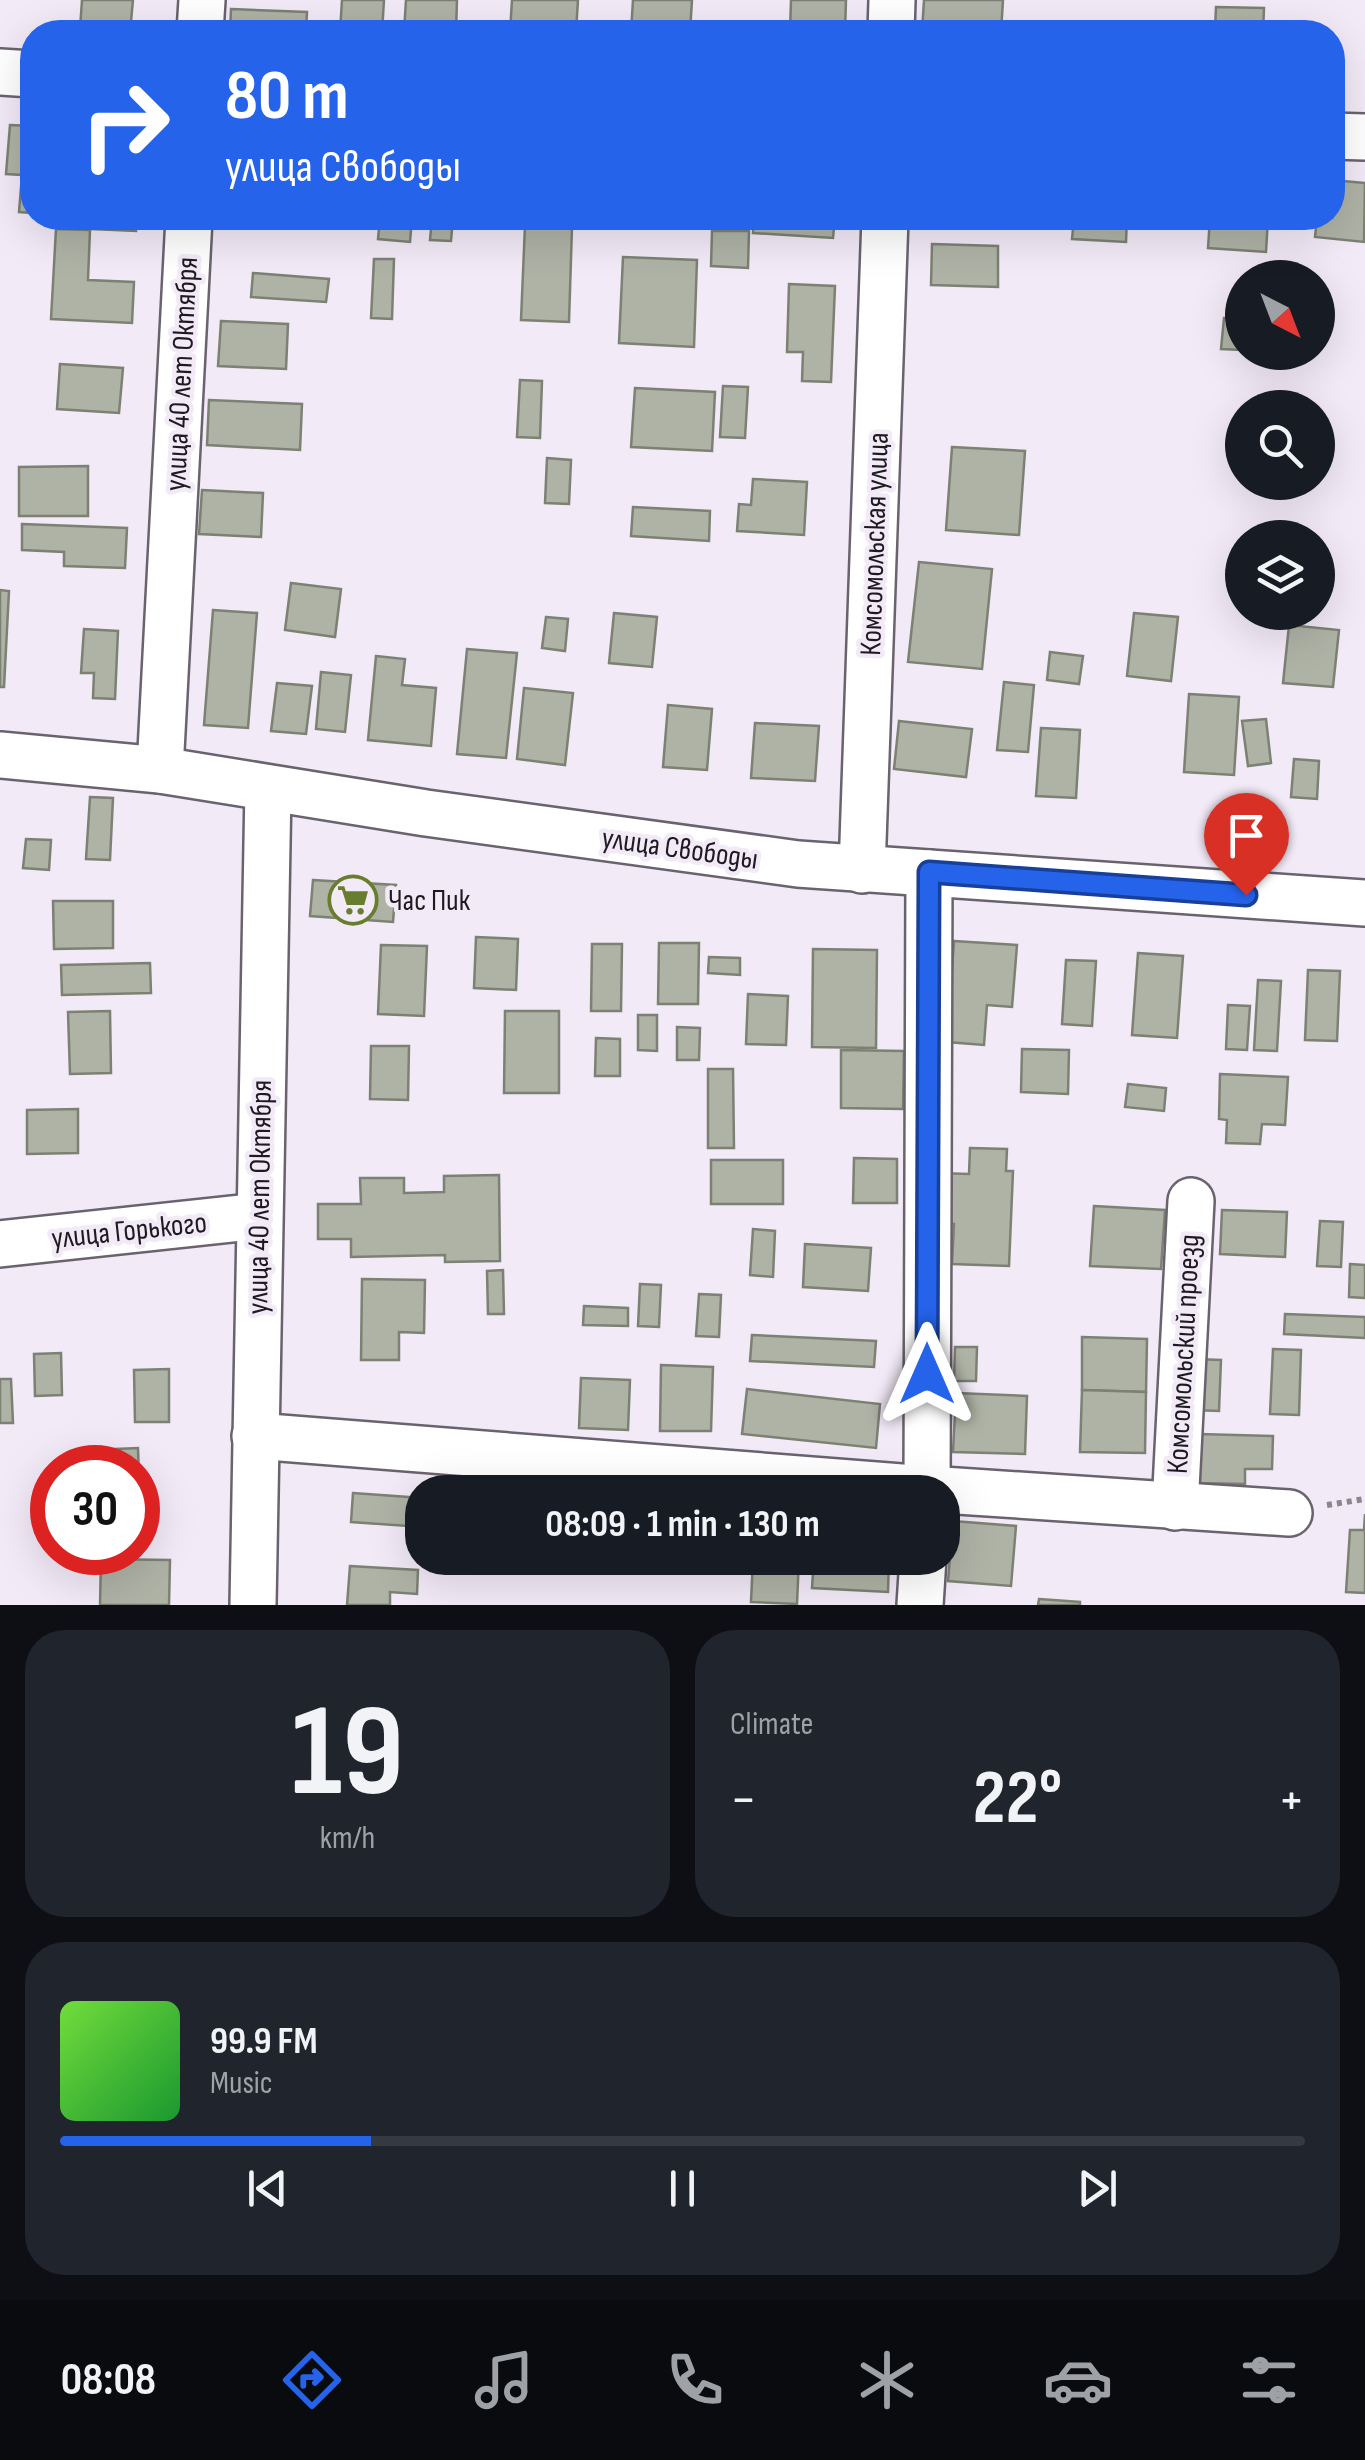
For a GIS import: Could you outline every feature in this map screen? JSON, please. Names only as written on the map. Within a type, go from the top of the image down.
[{"type":"street","name":"улица 40 лет Октября","points":[[160,770],[188,230]]},
{"type":"street","name":"Комсомольская улица","points":[[862,870],[886,230]]},
{"type":"street","name":"улица Свободы","points":[[0,755],[160,770],[778,862],[1365,903]]},
{"type":"street","name":"улица 40 лет Октября","points":[[252,1605],[268,789]]},
{"type":"street","points":[[927,1475],[929,872]]},
{"type":"street","name":"Комсомольский проезд","points":[[1175,1507],[1191,1201]]},
{"type":"street","name":"улица Горького","points":[[0,1244],[258,1216]]},
{"type":"street","name":"Комсомольский проезд","points":[[255,1436],[732,1475]]},
{"type":"street","name":"Комсомольский проезд","points":[[960,1493],[1288,1513]]},
{"type":"street","points":[[920,1605],[922,1575]]},
{"type":"building","points":[[82,0],[133,0],[131,20],[81,20]]},
{"type":"building","points":[[342,0],[384,0],[383,20],[341,20]]},
{"type":"building","points":[[406,0],[457,0],[456,20],[405,20]]},
{"type":"building","points":[[512,0],[578,0],[577,20],[511,20]]},
{"type":"building","points":[[633,0],[692,0],[691,20],[632,20]]},
{"type":"building","points":[[791,0],[846,0],[845,20],[790,20]]},
{"type":"building","points":[[924,0],[1003,0],[1002,20],[923,20]]},
{"type":"building","points":[[1216,7],[1264,8],[1264,20],[1215,20]]},
{"type":"building","points":[[231,9],[307,12],[307,20],[231,20]]},
{"type":"building","points":[[10,125],[20,125],[20,175],[6,174]]},
{"type":"building","points":[[1345,181],[1365,183],[1364,242],[1315,237],[1316,230],[1345,230]]},
{"type":"building","points":[[56,230],[90,230],[88,280],[134,282],[132,323],[51,319]]},
{"type":"building","points":[[379,230],[411,230],[410,242],[378,239]]},
{"type":"building","points":[[431,230],[452,230],[451,241],[430,240]]},
{"type":"building","points":[[525,230],[572,230],[569,322],[521,320]]},
{"type":"building","points":[[753,230],[834,230],[833,238],[753,233]]},
{"type":"building","points":[[1073,230],[1126,230],[1126,242],[1072,239]]},
{"type":"building","points":[[1209,230],[1267,230],[1266,252],[1208,248]]},
{"type":"building","points":[[712,231],[749,231],[748,268],[711,266]]},
{"type":"building","points":[[932,244],[998,246],[998,287],[931,285]]},
{"type":"building","points":[[623,257],[697,260],[694,347],[619,343]]},
{"type":"building","points":[[374,259],[394,259],[392,319],[371,318]]},
{"type":"building","points":[[253,273],[329,279],[326,302],[251,297]]},
{"type":"building","points":[[789,284],[835,286],[831,382],[802,381],[803,352],[787,352]]},
{"type":"building","points":[[1224,318],[1225,318],[1225,349],[1221,349]]},
{"type":"building","points":[[221,321],[288,324],[286,369],[218,366]]},
{"type":"building","points":[[60,364],[123,368],[119,413],[57,409]]},
{"type":"building","points":[[520,380],[542,381],[540,438],[517,437]]},
{"type":"building","points":[[723,386],[748,387],[745,438],[720,437]]},
{"type":"building","points":[[635,388],[715,392],[712,451],[631,447]]},
{"type":"building","points":[[209,400],[302,404],[300,450],[207,445]]},
{"type":"building","points":[[952,447],[1025,451],[1019,535],[946,530]]},
{"type":"building","points":[[547,458],[571,460],[569,504],[545,503]]},
{"type":"building","points":[[88,466],[88,516],[19,516],[19,467]]},
{"type":"building","points":[[753,479],[807,482],[804,535],[737,531],[739,504],[751,505]]},
{"type":"building","points":[[202,490],[263,493],[261,537],[199,534]]},
{"type":"building","points":[[633,507],[710,511],[709,541],[631,536]]},
{"type":"building","points":[[22,524],[127,528],[125,568],[64,566],[64,552],[22,550]]},
{"type":"building","points":[[919,562],[992,569],[982,669],[908,662]]},
{"type":"building","points":[[291,583],[341,589],[335,637],[285,630]]},
{"type":"building","points":[[0,590],[9,591],[4,687],[0,687]]},
{"type":"building","points":[[213,610],[257,613],[248,728],[204,725]]},
{"type":"building","points":[[614,613],[657,617],[652,667],[609,663]]},
{"type":"building","points":[[1134,613],[1178,617],[1171,681],[1127,676]]},
{"type":"building","points":[[546,617],[568,619],[565,651],[542,648]]},
{"type":"building","points":[[84,629],[118,631],[115,699],[93,698],[94,673],[81,673]]},
{"type":"building","points":[[1288,630],[1339,630],[1333,687],[1283,683]]},
{"type":"building","points":[[467,649],[517,653],[506,758],[457,754]]},
{"type":"building","points":[[1050,652],[1083,656],[1079,684],[1047,680]]},
{"type":"building","points":[[376,656],[405,659],[402,685],[436,688],[431,746],[368,740]]},
{"type":"building","points":[[321,672],[351,675],[345,732],[316,729]]},
{"type":"building","points":[[1004,682],[1034,685],[1028,752],[997,750]]},
{"type":"building","points":[[277,683],[312,686],[306,734],[271,731]]},
{"type":"building","points":[[524,688],[573,693],[565,765],[517,759]]},
{"type":"building","points":[[1189,694],[1239,697],[1234,775],[1184,772]]},
{"type":"building","points":[[668,705],[712,709],[707,770],[663,767]]},
{"type":"building","points":[[1266,719],[1271,763],[1248,766],[1242,721]]},
{"type":"building","points":[[899,721],[972,729],[966,777],[894,769]]},
{"type":"building","points":[[755,723],[819,726],[815,781],[751,778]]},
{"type":"building","points":[[1041,728],[1080,730],[1076,798],[1036,796]]},
{"type":"building","points":[[1294,759],[1319,761],[1317,799],[1291,797]]},
{"type":"building","points":[[90,797],[113,798],[110,860],[86,859]]},
{"type":"building","points":[[26,839],[51,840],[49,870],[23,868]]},
{"type":"building","name":"Час Пик","points":[[313,880],[396,885],[393,922],[310,916]]},
{"type":"building","points":[[53,901],[113,901],[113,948],[54,949]]},
{"type":"building","points":[[476,937],[518,939],[516,990],[474,988]]},
{"type":"building","points":[[954,941],[1017,945],[1012,1007],[987,1005],[984,1045],[947,1042]]},
{"type":"building","points":[[659,943],[699,943],[698,1004],[658,1004]]},
{"type":"building","points":[[592,944],[622,944],[621,1011],[591,1011]]},
{"type":"building","points":[[381,945],[427,946],[424,1016],[378,1014]]},
{"type":"building","points":[[813,949],[877,950],[876,1048],[812,1047]]},
{"type":"building","points":[[1138,953],[1183,956],[1177,1038],[1132,1035]]},
{"type":"building","points":[[709,957],[740,958],[740,975],[708,973]]},
{"type":"building","points":[[1066,960],[1096,961],[1092,1026],[1062,1024]]},
{"type":"building","points":[[150,963],[151,993],[62,995],[61,965]]},
{"type":"building","points":[[1308,970],[1340,971],[1337,1041],[1305,1040]]},
{"type":"building","points":[[1258,980],[1281,981],[1277,1051],[1254,1050]]},
{"type":"building","points":[[748,994],[788,996],[786,1045],[746,1044]]},
{"type":"building","points":[[1228,1005],[1250,1006],[1247,1050],[1226,1049]]},
{"type":"building","points":[[110,1011],[111,1073],[70,1074],[68,1012]]},
{"type":"building","points":[[505,1011],[559,1011],[559,1093],[504,1093]]},
{"type":"building","points":[[638,1015],[657,1015],[657,1051],[638,1050]]},
{"type":"building","points":[[677,1027],[700,1028],[699,1060],[677,1060]]},
{"type":"building","points":[[596,1038],[620,1039],[620,1076],[595,1076]]},
{"type":"building","points":[[371,1046],[409,1046],[408,1100],[370,1099]]},
{"type":"building","points":[[1022,1049],[1069,1050],[1068,1094],[1021,1092]]},
{"type":"building","points":[[841,1050],[904,1051],[903,1109],[841,1108]]},
{"type":"building","points":[[708,1069],[733,1069],[734,1148],[708,1148]]},
{"type":"building","points":[[1220,1074],[1288,1077],[1285,1125],[1262,1124],[1260,1144],[1226,1143],[1227,1120],[1219,1119]]},
{"type":"building","points":[[1128,1084],[1166,1088],[1164,1111],[1125,1107]]},
{"type":"building","points":[[78,1109],[78,1153],[27,1154],[27,1110]]},
{"type":"building","points":[[970,1148],[1007,1149],[1006,1171],[1013,1171],[1009,1266],[952,1264],[954,1224],[937,1224],[939,1173],[969,1174]]},
{"type":"building","points":[[854,1158],[897,1159],[897,1203],[853,1203]]},
{"type":"building","points":[[711,1160],[783,1160],[783,1204],[711,1204]]},
{"type":"building","points":[[499,1175],[500,1261],[445,1262],[445,1255],[351,1257],[351,1239],[318,1239],[318,1204],[361,1204],[360,1178],[404,1178],[404,1193],[444,1192],[444,1176]]},
{"type":"building","points":[[1094,1206],[1165,1210],[1161,1269],[1090,1266]]},
{"type":"building","points":[[1222,1210],[1287,1212],[1285,1257],[1220,1254]]},
{"type":"building","points":[[1320,1221],[1343,1222],[1341,1267],[1317,1266]]},
{"type":"building","points":[[753,1229],[775,1231],[773,1277],[750,1275]]},
{"type":"building","points":[[805,1244],[871,1248],[868,1291],[803,1287]]},
{"type":"building","points":[[1350,1264],[1365,1265],[1365,1298],[1349,1297]]},
{"type":"building","points":[[503,1270],[504,1314],[488,1314],[487,1271]]},
{"type":"building","points":[[362,1279],[425,1280],[424,1333],[399,1332],[399,1360],[361,1360]]},
{"type":"building","points":[[640,1284],[661,1285],[659,1327],[638,1326]]},
{"type":"building","points":[[699,1294],[721,1295],[719,1337],[696,1336]]},
{"type":"building","points":[[584,1306],[628,1308],[628,1326],[583,1325]]},
{"type":"building","points":[[1285,1314],[1365,1317],[1365,1338],[1284,1334]]},
{"type":"building","points":[[752,1335],[876,1341],[874,1367],[750,1361]]},
{"type":"building","points":[[1082,1337],[1147,1339],[1146,1392],[1082,1390]]},
{"type":"building","points":[[955,1347],[977,1347],[976,1381],[954,1381]]},
{"type":"building","points":[[1273,1349],[1301,1350],[1299,1415],[1270,1414]]},
{"type":"building","points":[[61,1353],[62,1395],[35,1396],[34,1354]]},
{"type":"building","points":[[1195,1359],[1221,1360],[1219,1411],[1193,1410]]},
{"type":"building","points":[[661,1365],[713,1367],[711,1431],[660,1431]]},
{"type":"building","points":[[169,1369],[169,1422],[135,1422],[134,1370]]},
{"type":"building","points":[[581,1378],[630,1380],[628,1430],[579,1428]]},
{"type":"building","points":[[0,1379],[11,1379],[13,1423],[0,1423]]},
{"type":"building","points":[[747,1389],[880,1404],[876,1448],[742,1434]]},
{"type":"building","points":[[1082,1390],[1146,1392],[1145,1453],[1080,1452]]},
{"type":"building","points":[[956,1393],[1027,1396],[1025,1454],[953,1452]]},
{"type":"building","points":[[1199,1434],[1273,1436],[1272,1469],[1245,1469],[1245,1484],[1197,1483]]},
{"type":"building","points":[[353,1493],[405,1497],[405,1526],[351,1522]]},
{"type":"building","points":[[1365,1514],[1365,1593],[1346,1592],[1350,1530],[1364,1530]]},
{"type":"building","points":[[960,1522],[1016,1526],[1011,1586],[948,1581],[948,1575],[960,1575]]},
{"type":"building","points":[[160,1560],[170,1560],[169,1605],[100,1605],[101,1575],[160,1575]]},
{"type":"building","points":[[350,1566],[405,1569],[405,1575],[418,1575],[417,1594],[390,1592],[390,1605],[347,1605]]},
{"type":"building","points":[[752,1575],[798,1575],[797,1604],[751,1602]]},
{"type":"building","points":[[813,1575],[888,1575],[888,1592],[812,1588]]},
{"type":"building","points":[[1039,1599],[1080,1602],[1080,1605],[1038,1605]]},
{"type":"place","name":"Час Пик","points":[[353,900]]},
{"type":"route","points":[[927,1374],[929,872],[1246,895]]}]
